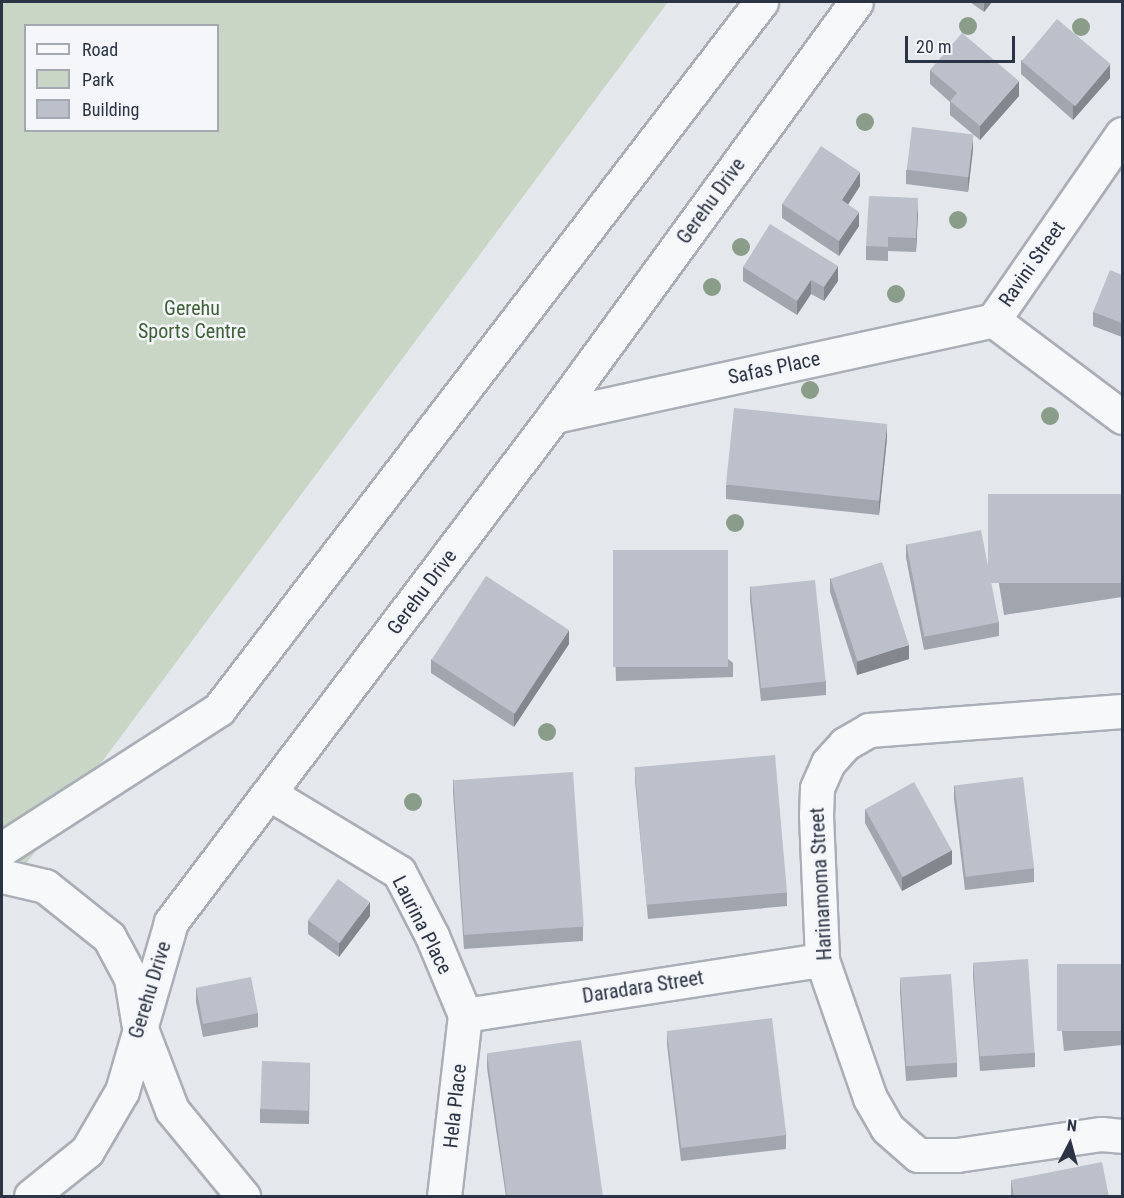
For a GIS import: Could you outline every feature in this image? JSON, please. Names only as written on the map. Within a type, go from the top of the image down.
[{"type":"street","points":[[2,849],[219,709],[761,2]]},
{"type":"street","name":"Gerehu Drive","points":[[31,1197],[87,1151],[122,1091],[138,1021],[171,922],[555,416],[856,2]]},
{"type":"street","name":"Ravini Street","points":[[1122,134],[993,320],[1122,417]]},
{"type":"street","name":"Safas Place","points":[[555,416],[993,320]]},
{"type":"street","name":"Harinamoma Street","points":[[1122,711],[869,730],[845,744],[828,764],[817,788],[822,960],[870,1098],[887,1128],[918,1155],[957,1155],[1101,1134],[1122,1136]]},
{"type":"street","name":"Laurina Place","points":[[270,794],[399,872],[465,1014]]},
{"type":"street","points":[[2,876],[45,886],[108,937],[131,978],[138,1021],[172,1110],[243,1197]]},
{"type":"street","name":"Daradara Street","points":[[465,1014],[822,960]]},
{"type":"street","name":"Hela Place","points":[[444,1197],[465,1014]]},
{"type":"green space","name":"Gerehu Sports Centre","points":[[2,2],[668,2],[2,896]]},
{"type":"building","points":[[1057,19],[1111,64],[1075,106],[1022,61]]},
{"type":"building","points":[[962,33],[1019,81],[980,126],[950,101],[957,93],[930,70]]},
{"type":"building","points":[[912,127],[974,135],[968,177],[907,170]]},
{"type":"building","points":[[821,146],[860,172],[842,200],[859,212],[839,241],[782,204]]},
{"type":"building","points":[[869,196],[918,198],[916,238],[888,237],[888,247],[866,246]]},
{"type":"building","points":[[770,224],[838,266],[824,287],[811,280],[797,301],[743,267]]},
{"type":"building","points":[[1110,270],[1122,275],[1122,323],[1093,312]]},
{"type":"building","points":[[734,408],[887,424],[879,501],[726,485]]},
{"type":"building","points":[[988,494],[1122,494],[1122,583],[988,583]]},
{"type":"building","points":[[981,530],[999,622],[924,637],[906,545]]},
{"type":"building","points":[[613,550],[728,550],[728,667],[613,667]]},
{"type":"building","points":[[882,562],[909,645],[858,661],[831,579]]},
{"type":"building","points":[[486,576],[569,630],[515,714],[432,660]]},
{"type":"building","points":[[815,580],[826,681],[761,688],[750,587]]},
{"type":"building","points":[[775,755],[787,892],[647,905],[635,767]]},
{"type":"building","points":[[573,772],[584,927],[464,935],[453,780]]},
{"type":"building","points":[[1023,777],[1034,868],[966,877],[955,785]]},
{"type":"building","points":[[914,782],[952,850],[903,877],[865,809]]},
{"type":"building","points":[[338,879],[370,902],[340,943],[308,920]]},
{"type":"building","points":[[1028,959],[1035,1053],[980,1057],[973,963]]},
{"type":"building","points":[[1057,964],[1122,964],[1122,1031],[1057,1031]]},
{"type":"building","points":[[951,974],[957,1063],[906,1066],[900,978]]},
{"type":"building","points":[[251,977],[258,1013],[203,1024],[196,988]]},
{"type":"building","points":[[772,1018],[786,1135],[681,1148],[667,1031]]},
{"type":"building","points":[[581,1040],[603,1196],[507,1196],[487,1053]]},
{"type":"building","points":[[262,1061],[310,1063],[308,1111],[260,1109]]},
{"type":"building","points":[[1102,1162],[1109,1197],[1014,1197],[1011,1180]]}]
